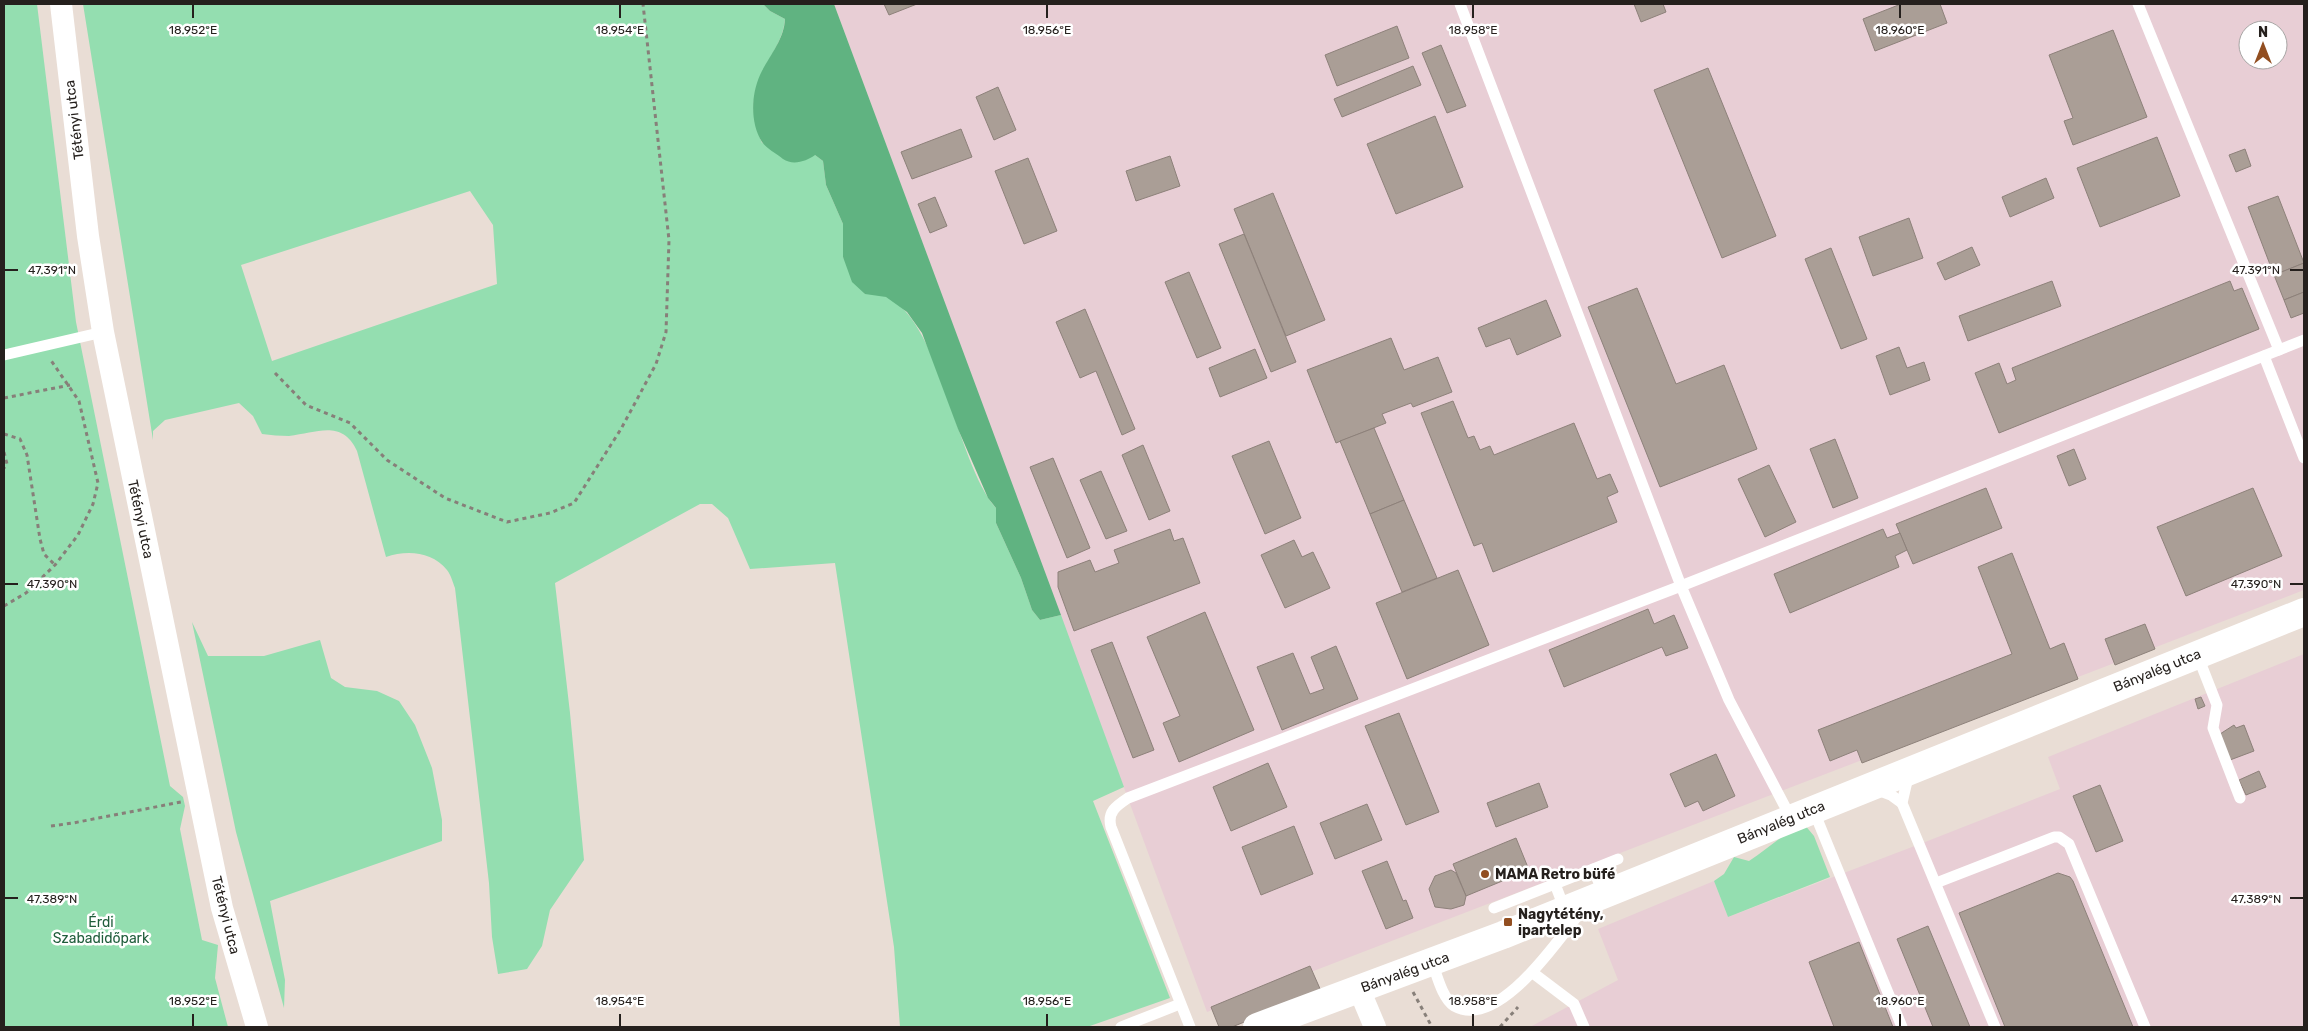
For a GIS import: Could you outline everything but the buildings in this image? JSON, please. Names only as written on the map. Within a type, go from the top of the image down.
[{"type":"street","name":"Tétényi utca","points":[[61,4],[88,236],[103,332],[222,908],[257,1027]]},
{"type":"street","name":"Bányalég utca","points":[[1257,1027],[1586,902],[1802,813],[2304,612]]},
{"type":"street","points":[[1359,989],[1375,1027]]},
{"type":"lane","points":[[1460,4],[1681,586],[1729,700],[1802,813],[1902,1027]]},
{"type":"lane","points":[[2138,4],[2279,350]]},
{"type":"lane","points":[[4,355],[103,332]]},
{"type":"lane","points":[[1190,1027],[1111,827],[1110,814],[1116,806],[1128,798],[1681,586],[2304,340]]},
{"type":"lane","points":[[2264,356],[2304,458]]},
{"type":"lane","points":[[2197,654],[2218,709],[2212,728],[2240,798]]},
{"type":"lane","points":[[1902,803],[1908,777],[1918,767]]},
{"type":"lane","points":[[1863,789],[1879,789],[1902,803],[1995,1027]]},
{"type":"lane","points":[[1936,883],[2054,837],[2064,839],[2069,844],[2145,1027]]},
{"type":"lane","points":[[1494,908],[1618,859]]},
{"type":"lane","points":[[1432,962],[1446,996],[1453,1006],[1472,1012],[1492,1007],[1511,996],[1533,973],[1586,902],[1593,869]]},
{"type":"lane","points":[[1555,884],[1586,902]]},
{"type":"lane","points":[[1533,973],[1574,1004],[1584,1027]]},
{"type":"lane","points":[[1121,1027],[1180,1004]]},
{"type":"path","points":[[274,373],[306,405],[350,424],[387,460],[445,498],[507,522],[550,513],[574,503],[621,429],[656,364],[666,332],[669,240],[643,4]]},
{"type":"path","points":[[4,606],[26,594],[55,565],[78,535],[93,504],[98,483],[79,400],[40,346]]},
{"type":"path","points":[[4,398],[70,385]]},
{"type":"path","points":[[4,434],[20,438],[27,455],[40,539],[44,554],[55,565]]},
{"type":"path","points":[[4,452],[7,464],[4,468]]},
{"type":"path","points":[[51,826],[73,824],[198,798]]},
{"type":"shaded area","points":[[834,4],[2304,4],[2304,590],[1207,1012]]},
{"type":"shaded area","points":[[2304,654],[2304,1027],[1530,1027],[1618,980],[1598,929],[1714,881],[1728,917],[1920,844],[2060,789],[2048,757]]},
{"type":"green space","name":"Érdi Szabadidőpark","points":[[4,4],[37,4],[76,322],[170,786],[183,797],[185,806],[180,829],[202,940],[218,945],[215,978],[228,1027],[4,1027]]},
{"type":"green space","points":[[83,4],[763,4],[770,11],[785,19],[782,34],[759,80],[754,100],[755,120],[762,143],[815,155],[823,161],[826,185],[843,224],[843,257],[865,294],[884,296],[903,308],[919,330],[946,392],[969,458],[982,487],[996,508],[996,523],[1021,578],[1032,610],[1040,620],[1061,615],[1124,787],[1093,801],[1170,998],[1087,1027],[900,1027],[894,947],[835,563],[750,569],[728,518],[712,504],[700,504],[555,583],[584,860],[550,910],[542,946],[527,969],[498,974],[492,937],[489,883],[455,588],[448,572],[434,559],[418,554],[402,553],[386,557],[357,451],[351,441],[336,431],[328,430],[289,436],[262,434],[253,416],[239,403],[165,420],[153,431],[153,440]],"holes":[[[470,191],[493,225],[497,284],[272,361],[241,265]]]},
{"type":"green space","points":[[763,4],[834,4],[1061,615],[1040,620],[1032,610],[1021,578],[996,523],[996,508],[988,498],[958,429],[922,333],[907,312],[886,297],[865,294],[852,282],[843,257],[843,224],[826,185],[823,161],[815,155],[800,162],[787,161],[766,146],[758,134],[753,109],[755,91],[760,75],[782,34],[785,19],[770,11]]},
{"type":"green space","points":[[192,622],[208,656],[264,656],[320,640],[331,678],[345,687],[377,691],[399,701],[415,725],[432,768],[442,820],[442,841],[270,901],[285,980],[284,1008],[236,832]]},
{"type":"green space","points":[[1804,824],[1814,836],[1830,877],[1728,917],[1714,881],[1724,874],[1734,857],[1749,861],[1789,832]]},
{"type":"place","name":"MAMA Retro büfé","points":[[1485,874]]},
{"type":"place","name":"Nagytétény, ipartelep","points":[[1508,922]]}]
